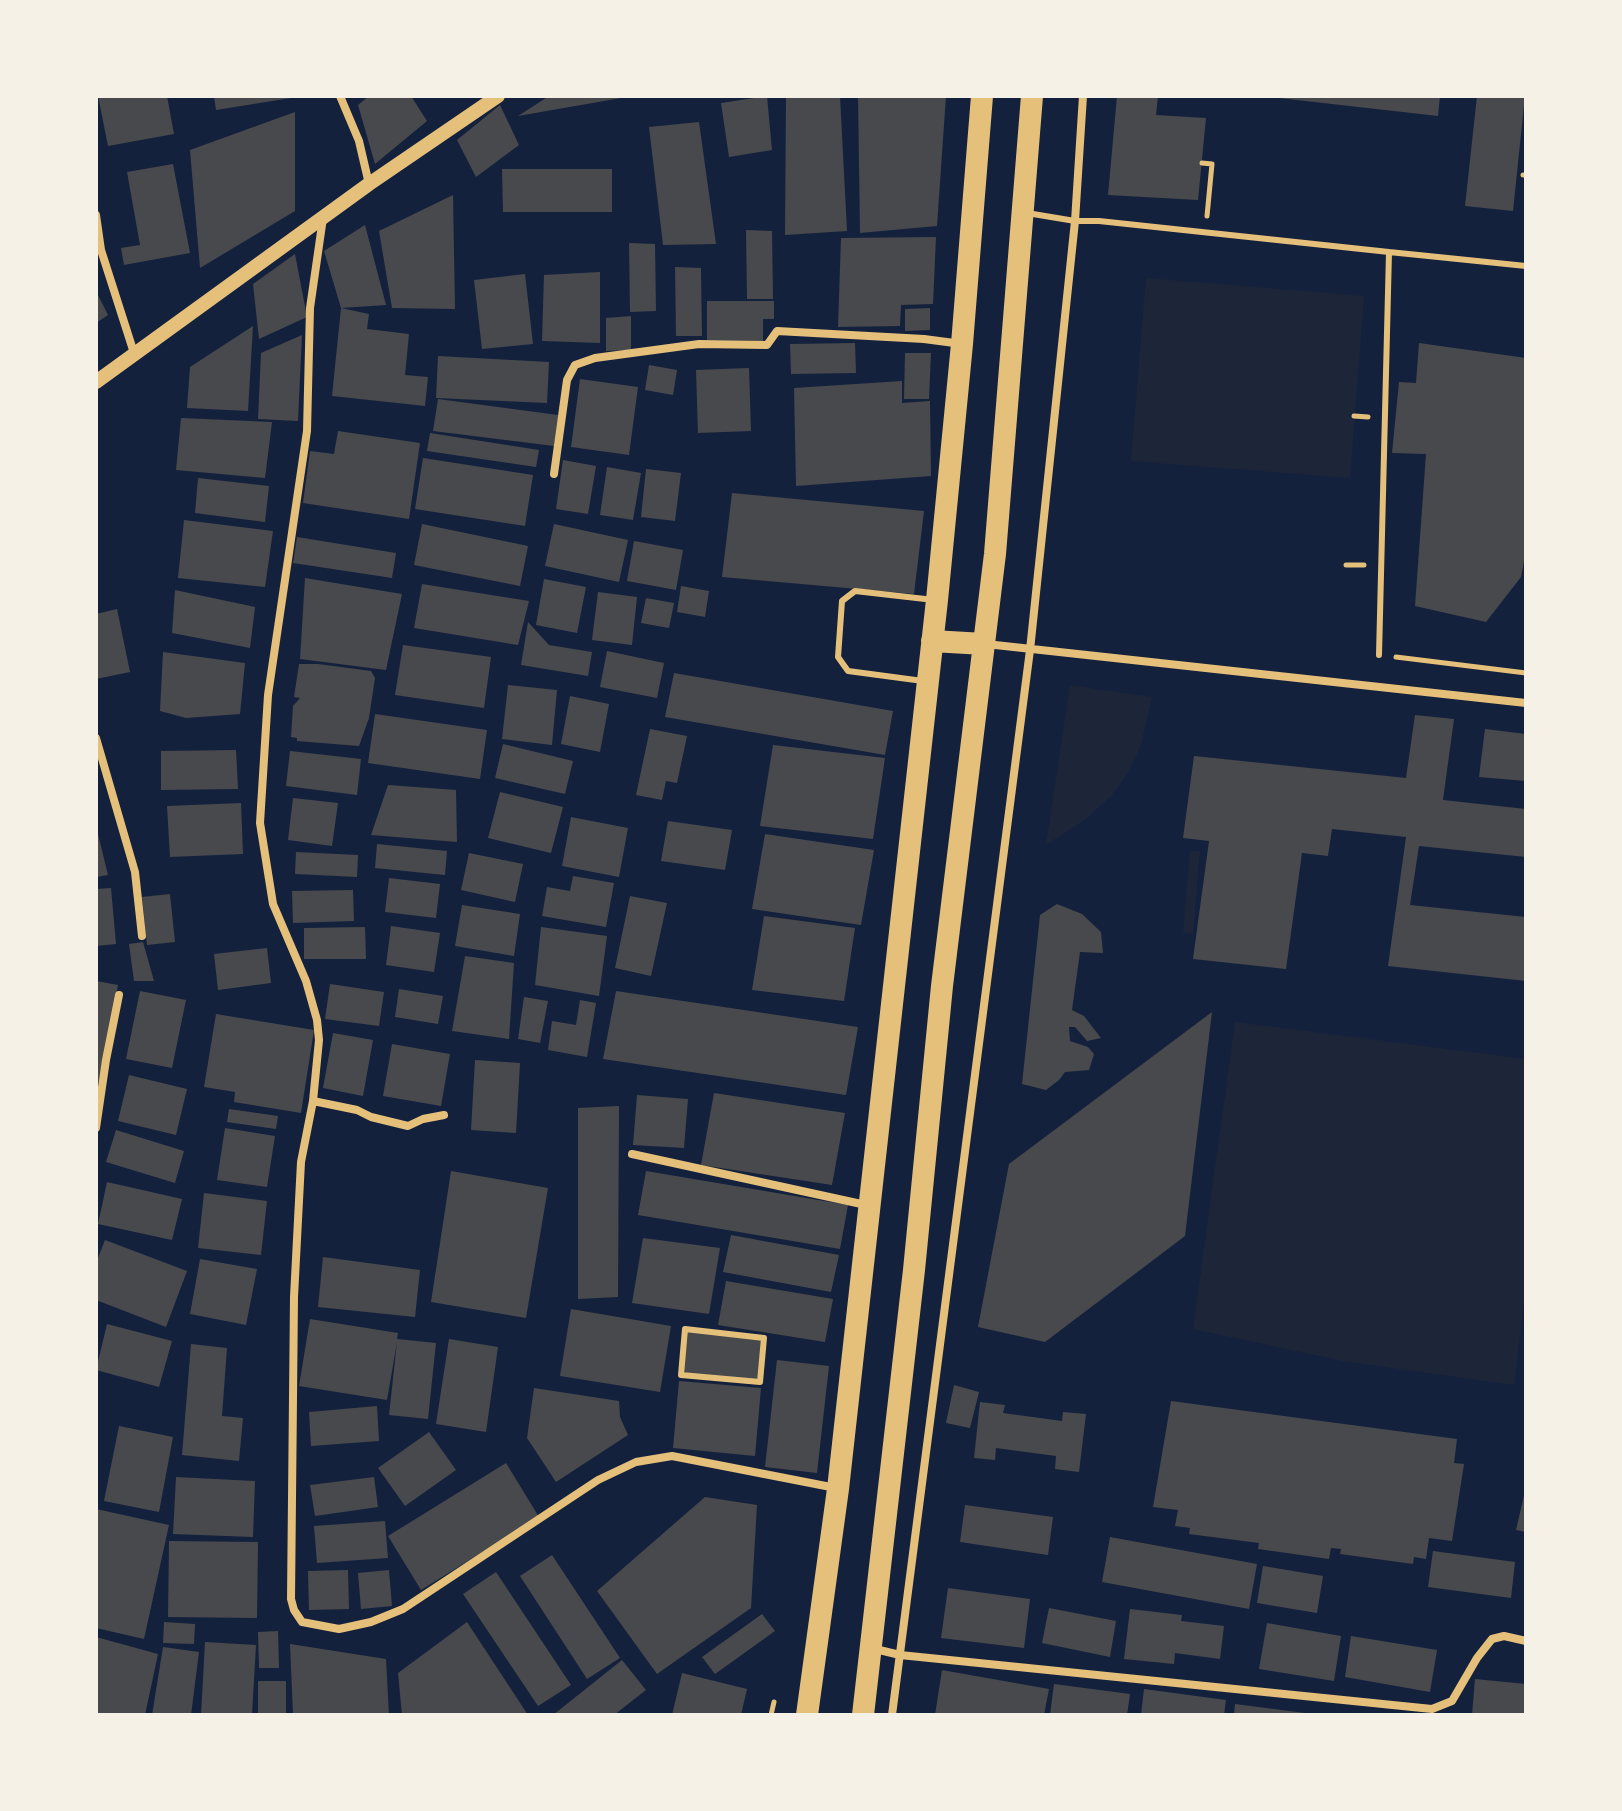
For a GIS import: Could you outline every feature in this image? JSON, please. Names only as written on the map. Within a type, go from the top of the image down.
[{"type":"highway","points":[[807,1715],[838,1489],[937,600],[982,96]]},
{"type":"highway","points":[[863,1715],[914,1270],[942,986],[995,554],[1032,96]]},
{"type":"highway","points":[[932,641],[984,644]]},
{"type":"street","points":[[340,96],[359,141],[369,184]]},
{"type":"street","points":[[96,382],[369,184],[498,96]]},
{"type":"street","points":[[892,1715],[1030,650],[1075,221],[1083,96]]},
{"type":"street","points":[[96,215],[101,250],[134,353]]},
{"type":"street","points":[[323,218],[310,308],[307,431],[268,695],[260,823],[273,904],[306,981],[319,1040],[313,1101],[301,1162],[294,1297],[291,1599],[294,1610],[302,1622],[339,1629],[371,1622],[403,1609],[598,1480],[636,1462],[672,1456],[838,1489]]},
{"type":"street","points":[[554,474],[567,380],[575,365],[595,358],[699,344],[767,345],[777,331],[962,344]]},
{"type":"street","points":[[984,644],[1526,703]]},
{"type":"street","points":[[96,738],[135,872],[142,936]]},
{"type":"street","points":[[96,1128],[119,995]]},
{"type":"street","points":[[313,1101],[357,1110],[371,1117],[408,1126],[444,1115]]},
{"type":"street","points":[[632,1154],[870,1206]]},
{"type":"street","points":[[870,1648],[900,1655],[1432,1709],[1452,1701],[1492,1639],[1504,1636],[1526,1641]]},
{"type":"lane","points":[[1023,213],[1075,221],[1526,266]]},
{"type":"lane","points":[[1379,655],[1389,252]]},
{"type":"lane","points":[[928,681],[848,671],[838,657],[842,601],[855,591],[937,600]]},
{"type":"lane","points":[[685,1329],[764,1338],[760,1382],[681,1375],[685,1329]]},
{"type":"path","points":[[1202,163],[1212,164],[1205,232]]},
{"type":"path","points":[[1379,655],[1526,673]]},
{"type":"path","points":[[771,1715],[774,1702]]},
{"type":"shaded area","points":[[1146,278],[1364,296],[1350,478],[1131,461]]},
{"type":"shaded area","points":[[1070,685],[1152,697],[1141,745],[1129,771],[1112,795],[1086,819],[1046,845]]},
{"type":"shaded area","points":[[1190,851],[1200,851],[1193,934],[1183,933]]},
{"type":"shaded area","points":[[1235,1022],[1526,1059],[1526,1285],[1514,1385],[1343,1361],[1193,1329]]},
{"type":"building","points":[[98,96],[167,96],[174,134],[108,146]]},
{"type":"building","points":[[214,96],[291,96],[291,98],[216,110]]},
{"type":"building","points":[[369,96],[411,96],[427,121],[375,164],[358,105]]},
{"type":"building","points":[[549,96],[620,96],[621,98],[518,116]]},
{"type":"building","points":[[767,96],[772,150],[729,157],[721,103]]},
{"type":"building","points":[[786,96],[840,96],[847,231],[785,235]]},
{"type":"building","points":[[858,96],[946,96],[937,226],[860,233]]},
{"type":"building","points":[[1117,96],[1158,96],[1156,115],[1206,118],[1198,200],[1108,195]]},
{"type":"building","points":[[1279,96],[1440,96],[1438,116]]},
{"type":"building","points":[[1477,96],[1525,96],[1513,211],[1465,206]]},
{"type":"building","points":[[500,105],[519,145],[476,177],[457,140]]},
{"type":"building","points":[[295,112],[295,211],[200,268],[190,150]]},
{"type":"building","points":[[699,122],[716,244],[663,245],[649,127]]},
{"type":"building","points":[[173,164],[190,253],[124,265],[121,248],[140,245],[127,172]]},
{"type":"building","points":[[502,169],[612,169],[612,212],[503,212]]},
{"type":"building","points":[[453,195],[455,309],[392,308],[379,231]]},
{"type":"building","points":[[365,225],[386,305],[341,308],[324,251]]},
{"type":"building","points":[[746,230],[772,231],[773,299],[747,299]]},
{"type":"building","points":[[936,237],[933,304],[901,305],[900,326],[838,327],[841,238]]},
{"type":"building","points":[[629,243],[655,244],[656,311],[630,312]]},
{"type":"building","points":[[295,254],[307,317],[259,339],[253,284]]},
{"type":"building","points":[[675,267],[701,268],[702,336],[676,336]]},
{"type":"building","points":[[600,272],[600,343],[542,341],[544,275]]},
{"type":"building","points":[[525,274],[533,344],[482,349],[474,280]]},
{"type":"building","points":[[96,291],[108,315],[96,323]]},
{"type":"building","points":[[707,301],[774,301],[774,319],[763,319],[763,341],[707,340]]},
{"type":"building","points":[[341,308],[369,314],[367,329],[409,334],[405,375],[428,377],[425,406],[332,396]]},
{"type":"building","points":[[930,308],[930,330],[905,331],[905,309]]},
{"type":"building","points":[[631,316],[631,350],[606,351],[606,318]]},
{"type":"building","points":[[253,326],[248,411],[187,408],[190,367]]},
{"type":"building","points":[[302,335],[298,421],[258,419],[261,353]]},
{"type":"building","points":[[855,343],[856,373],[791,374],[790,344]]},
{"type":"building","points":[[1419,343],[1526,358],[1526,550],[1521,577],[1486,622],[1415,606],[1426,454],[1392,453],[1399,382],[1416,383]]},
{"type":"building","points":[[905,353],[931,353],[929,399],[904,399]]},
{"type":"building","points":[[438,356],[549,362],[547,403],[436,398]]},
{"type":"building","points":[[649,365],[677,370],[673,395],[645,390]]},
{"type":"building","points":[[749,368],[751,431],[698,433],[696,370]]},
{"type":"building","points":[[580,379],[638,387],[629,455],[571,447]]},
{"type":"building","points":[[902,381],[902,403],[930,401],[931,476],[796,486],[794,388]]},
{"type":"building","points":[[438,399],[558,415],[554,446],[433,431]]},
{"type":"building","points":[[181,418],[272,422],[265,478],[176,470]]},
{"type":"building","points":[[338,431],[420,443],[409,519],[303,503],[310,451],[334,454]]},
{"type":"building","points":[[430,433],[539,450],[536,467],[427,451]]},
{"type":"building","points":[[423,458],[533,475],[525,526],[415,509]]},
{"type":"building","points":[[563,460],[596,466],[588,514],[556,509]]},
{"type":"building","points":[[607,467],[641,473],[633,520],[600,515]]},
{"type":"building","points":[[646,469],[681,473],[675,521],[641,517]]},
{"type":"building","points":[[198,478],[269,486],[265,522],[195,513]]},
{"type":"building","points":[[732,493],[924,511],[914,594],[722,577]]},
{"type":"building","points":[[184,520],[273,531],[265,587],[178,578]]},
{"type":"building","points":[[422,524],[528,546],[520,586],[414,565]]},
{"type":"building","points":[[554,524],[628,540],[619,582],[545,566]]},
{"type":"building","points":[[297,537],[396,553],[392,578],[293,563]]},
{"type":"building","points":[[634,541],[683,550],[676,590],[627,581]]},
{"type":"building","points":[[305,578],[402,594],[386,670],[300,659]]},
{"type":"building","points":[[544,579],[586,587],[577,633],[536,625]]},
{"type":"building","points":[[422,584],[529,601],[518,645],[414,628]]},
{"type":"building","points":[[681,586],[709,591],[705,617],[677,612]]},
{"type":"building","points":[[175,590],[255,607],[250,648],[172,633]]},
{"type":"building","points":[[598,592],[637,597],[632,645],[592,640]]},
{"type":"building","points":[[646,598],[674,603],[669,628],[641,623]]},
{"type":"building","points":[[117,609],[130,672],[96,679],[96,614]]},
{"type":"building","points":[[528,622],[549,645],[592,652],[588,676],[521,665]]},
{"type":"building","points":[[403,645],[491,657],[484,708],[395,695]]},
{"type":"building","points":[[607,651],[664,663],[657,698],[600,687]]},
{"type":"building","points":[[163,652],[245,663],[240,714],[186,718],[160,711]]},
{"type":"building","points":[[299,664],[371,671],[375,678],[369,718],[359,746],[297,741],[297,738],[291,737],[293,706],[300,698],[294,697]]},
{"type":"building","points":[[674,673],[893,711],[885,755],[665,717]]},
{"type":"building","points":[[508,685],[557,690],[552,745],[502,739]]},
{"type":"building","points":[[570,696],[609,704],[600,752],[561,744]]},
{"type":"building","points":[[375,714],[487,730],[480,779],[368,763]]},
{"type":"building","points":[[1415,715],[1454,719],[1443,800],[1526,809],[1526,857],[1419,846],[1410,905],[1526,917],[1526,981],[1388,966],[1406,837],[1332,829],[1328,856],[1302,853],[1286,969],[1193,959],[1209,841],[1183,838],[1194,756],[1406,778]]},
{"type":"building","points":[[650,729],[687,736],[677,783],[666,781],[662,800],[636,795]]},
{"type":"building","points":[[1485,729],[1526,734],[1526,781],[1479,777]]},
{"type":"building","points":[[503,744],[573,761],[565,794],[495,778]]},
{"type":"building","points":[[773,745],[885,758],[873,839],[760,826]]},
{"type":"building","points":[[236,750],[238,789],[161,790],[161,751]]},
{"type":"building","points":[[290,751],[361,759],[357,795],[286,786]]},
{"type":"building","points":[[388,785],[456,790],[457,842],[371,835]]},
{"type":"building","points":[[500,792],[563,807],[551,853],[488,838]]},
{"type":"building","points":[[293,798],[338,803],[332,846],[288,840]]},
{"type":"building","points":[[241,803],[243,854],[170,857],[167,806]]},
{"type":"building","points":[[571,817],[628,828],[619,877],[562,866]]},
{"type":"building","points":[[668,821],[732,830],[725,870],[661,861]]},
{"type":"building","points":[[96,831],[108,875],[96,877]]},
{"type":"building","points":[[765,834],[874,850],[861,925],[752,909]]},
{"type":"building","points":[[377,844],[447,851],[445,875],[375,868]]},
{"type":"building","points":[[296,852],[358,855],[357,877],[295,874]]},
{"type":"building","points":[[469,853],[523,864],[515,902],[461,890]]},
{"type":"building","points":[[573,876],[614,883],[606,927],[542,916],[547,887],[570,891]]},
{"type":"building","points":[[389,878],[440,884],[436,918],[385,912]]},
{"type":"building","points":[[111,888],[116,944],[96,946],[96,889]]},
{"type":"building","points":[[353,890],[354,921],[293,923],[292,891]]},
{"type":"building","points":[[170,894],[175,942],[147,945],[142,897]]},
{"type":"building","points":[[630,896],[667,903],[651,976],[615,968]]},
{"type":"building","points":[[1057,904],[1082,914],[1101,932],[1103,953],[1080,952],[1072,1010],[1084,1016],[1101,1038],[1087,1041],[1075,1027],[1069,1027],[1070,1041],[1088,1047],[1094,1054],[1089,1070],[1065,1072],[1046,1090],[1022,1084],[1040,915]]},
{"type":"building","points":[[462,905],[520,914],[514,956],[455,946]]},
{"type":"building","points":[[764,916],[855,928],[844,1001],[752,990]]},
{"type":"building","points":[[391,926],[440,933],[434,972],[386,965]]},
{"type":"building","points":[[365,927],[366,959],[304,959],[304,928]]},
{"type":"building","points":[[541,927],[607,936],[599,996],[535,985]]},
{"type":"building","points":[[143,942],[154,981],[134,981],[129,944]]},
{"type":"building","points":[[267,948],[271,983],[218,990],[214,954]]},
{"type":"building","points":[[465,956],[514,963],[509,1039],[452,1031]]},
{"type":"building","points":[[96,981],[118,985],[97,1090],[96,1090]]},
{"type":"building","points":[[330,984],[384,992],[379,1026],[325,1019]]},
{"type":"building","points":[[399,989],[443,996],[438,1024],[395,1017]]},
{"type":"building","points":[[140,991],[186,1000],[172,1068],[126,1059]]},
{"type":"building","points":[[616,991],[858,1027],[846,1095],[603,1059]]},
{"type":"building","points":[[524,997],[548,1001],[540,1043],[518,1039]]},
{"type":"building","points":[[580,1000],[596,1003],[587,1057],[548,1050],[552,1021],[576,1025]]},
{"type":"building","points":[[1212,1012],[1185,1236],[1045,1342],[978,1327],[1009,1164]]},
{"type":"building","points":[[216,1014],[314,1030],[301,1113],[234,1102],[235,1092],[204,1087]]},
{"type":"building","points":[[333,1033],[373,1040],[363,1096],[323,1088]]},
{"type":"building","points":[[392,1044],[450,1054],[441,1106],[383,1096]]},
{"type":"building","points":[[475,1060],[520,1063],[516,1133],[471,1130]]},
{"type":"building","points":[[129,1075],[187,1089],[176,1135],[118,1121]]},
{"type":"building","points":[[714,1093],[845,1113],[832,1185],[701,1165]]},
{"type":"building","points":[[637,1095],[688,1099],[684,1148],[633,1145]]},
{"type":"building","points":[[619,1106],[618,1297],[578,1299],[578,1108]]},
{"type":"building","points":[[229,1109],[278,1116],[276,1129],[227,1122]]},
{"type":"building","points":[[225,1128],[275,1136],[267,1187],[217,1180]]},
{"type":"building","points":[[116,1130],[184,1151],[175,1183],[106,1162]]},
{"type":"building","points":[[451,1171],[548,1188],[526,1318],[431,1302]]},
{"type":"building","points":[[646,1171],[848,1205],[840,1249],[638,1215]]},
{"type":"building","points":[[107,1182],[182,1199],[172,1240],[98,1224]]},
{"type":"building","points":[[204,1193],[267,1201],[261,1255],[198,1248]]},
{"type":"building","points":[[731,1235],[839,1255],[831,1292],[723,1272]]},
{"type":"building","points":[[643,1238],[720,1248],[709,1314],[632,1303]]},
{"type":"building","points":[[105,1240],[187,1271],[166,1327],[96,1300],[96,1263]]},
{"type":"building","points":[[323,1257],[420,1270],[415,1317],[318,1307]]},
{"type":"building","points":[[200,1259],[257,1269],[246,1325],[190,1314]]},
{"type":"building","points":[[726,1281],[833,1299],[825,1342],[718,1325]]},
{"type":"building","points":[[571,1309],[671,1326],[660,1392],[560,1376]]},
{"type":"building","points":[[310,1319],[398,1333],[397,1339],[436,1343],[428,1419],[389,1415],[397,1342],[387,1400],[299,1386]]},
{"type":"building","points":[[107,1324],[172,1341],[159,1387],[96,1370]]},
{"type":"building","points":[[685,1329],[764,1338],[760,1382],[681,1375]]},
{"type":"building","points":[[449,1339],[498,1347],[486,1432],[436,1424]]},
{"type":"building","points":[[191,1344],[227,1348],[222,1416],[243,1418],[239,1461],[182,1455]]},
{"type":"building","points":[[777,1360],[829,1366],[817,1473],[765,1467]]},
{"type":"building","points":[[679,1381],[761,1388],[755,1456],[673,1448]]},
{"type":"building","points":[[954,1385],[979,1392],[970,1428],[946,1423]]},
{"type":"building","points":[[534,1388],[619,1401],[620,1417],[628,1435],[556,1482],[527,1438]]},
{"type":"building","points":[[1171,1401],[1457,1439],[1454,1463],[1464,1464],[1452,1541],[1429,1538],[1426,1559],[1414,1557],[1413,1564],[1340,1554],[1341,1549],[1331,1548],[1329,1559],[1258,1549],[1259,1543],[1189,1534],[1190,1528],[1175,1526],[1178,1510],[1153,1507]]},
{"type":"building","points":[[980,1402],[1005,1405],[1003,1413],[1062,1421],[1063,1412],[1086,1414],[1079,1472],[1055,1469],[1056,1456],[996,1448],[995,1460],[974,1458]]},
{"type":"building","points":[[377,1406],[379,1441],[311,1446],[309,1412]]},
{"type":"building","points":[[119,1426],[173,1437],[159,1512],[104,1501]]},
{"type":"building","points":[[429,1432],[456,1470],[405,1506],[378,1468]]},
{"type":"building","points":[[506,1463],[539,1517],[421,1590],[388,1536]]},
{"type":"building","points":[[176,1477],[255,1481],[253,1537],[173,1534]]},
{"type":"building","points":[[374,1477],[378,1507],[315,1516],[310,1485]]},
{"type":"building","points":[[1526,1492],[1526,1532],[1516,1530]]},
{"type":"building","points":[[705,1497],[757,1505],[751,1608],[657,1674],[597,1591]]},
{"type":"building","points":[[965,1505],[1053,1517],[1048,1555],[960,1542]]},
{"type":"building","points":[[96,1509],[169,1525],[144,1639],[96,1628]]},
{"type":"building","points":[[385,1521],[388,1558],[317,1563],[314,1526]]},
{"type":"building","points":[[1110,1537],[1257,1564],[1249,1609],[1102,1582]]},
{"type":"building","points":[[169,1541],[258,1542],[257,1618],[168,1617]]},
{"type":"building","points":[[1433,1551],[1515,1562],[1511,1598],[1428,1587]]},
{"type":"building","points":[[552,1555],[620,1658],[587,1679],[520,1576]]},
{"type":"building","points":[[1263,1566],[1323,1576],[1317,1613],[1257,1603]]},
{"type":"building","points":[[348,1570],[349,1609],[309,1610],[308,1571]]},
{"type":"building","points":[[389,1570],[392,1606],[361,1609],[358,1573]]},
{"type":"building","points":[[496,1572],[571,1685],[538,1706],[463,1594]]},
{"type":"building","points":[[948,1588],[1030,1599],[1024,1648],[941,1638]]},
{"type":"building","points":[[1049,1608],[1116,1621],[1110,1657],[1042,1643]]},
{"type":"building","points":[[1130,1609],[1182,1615],[1181,1621],[1224,1626],[1220,1659],[1175,1653],[1174,1664],[1124,1659]]},
{"type":"building","points":[[762,1614],[775,1631],[715,1674],[702,1657]]},
{"type":"building","points":[[164,1622],[195,1624],[194,1644],[163,1643]]},
{"type":"building","points":[[467,1622],[528,1715],[402,1715],[398,1673]]},
{"type":"building","points":[[1267,1623],[1341,1636],[1334,1681],[1259,1669]]},
{"type":"building","points":[[278,1631],[279,1668],[259,1668],[258,1632]]},
{"type":"building","points":[[1351,1636],[1437,1650],[1430,1692],[1345,1677]]},
{"type":"building","points":[[96,1637],[158,1654],[145,1715],[96,1715]]},
{"type":"building","points":[[205,1642],[256,1645],[252,1715],[201,1715]]},
{"type":"building","points":[[290,1644],[386,1659],[389,1715],[293,1715]]},
{"type":"building","points":[[163,1647],[199,1652],[191,1715],[152,1715]]},
{"type":"building","points":[[622,1660],[646,1690],[614,1715],[553,1715]]},
{"type":"building","points":[[942,1670],[1049,1689],[1044,1715],[935,1715]]},
{"type":"building","points":[[682,1673],[747,1689],[741,1715],[672,1715]]},
{"type":"building","points":[[1475,1679],[1526,1684],[1526,1715],[1472,1715]]},
{"type":"building","points":[[258,1681],[286,1681],[286,1715],[258,1715]]},
{"type":"building","points":[[1054,1684],[1130,1694],[1127,1715],[1050,1715]]},
{"type":"building","points":[[1144,1689],[1226,1700],[1224,1715],[1141,1715]]},
{"type":"building","points":[[1235,1704],[1305,1713],[1305,1715],[1234,1715]]}]
